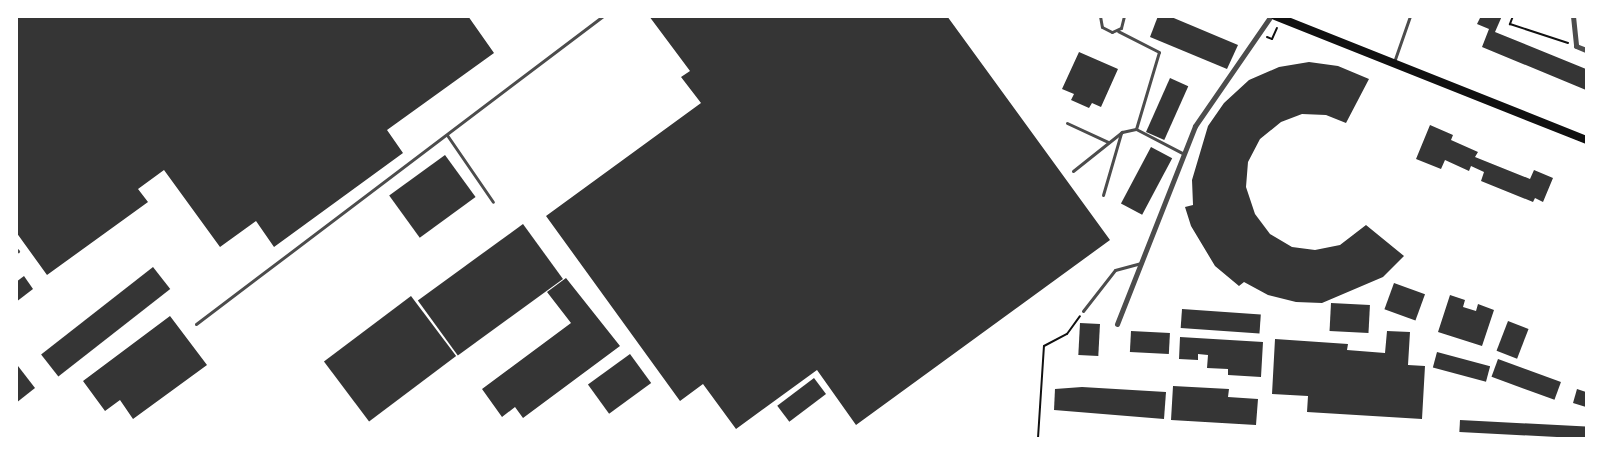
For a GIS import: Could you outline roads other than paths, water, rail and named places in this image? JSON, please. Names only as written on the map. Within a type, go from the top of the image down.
[{"type":"main road","points":[[1276,17],[1587,140]]},
{"type":"street","points":[[1573,16],[1576,46],[1587,50]]},
{"type":"street","points":[[1117,324],[1195,126],[1276,17]]},
{"type":"lane","points":[[196,324],[603,16]]},
{"type":"lane","points":[[1100,16],[1105,30],[1118,31],[1159,52],[1136,129]]},
{"type":"lane","points":[[1118,31],[1124,16]]},
{"type":"lane","points":[[1393,64],[1410,16]]},
{"type":"lane","points":[[1067,123],[1108,142]]},
{"type":"lane","points":[[1073,171],[1122,132],[1136,129],[1184,154]]},
{"type":"lane","points":[[1103,195],[1122,132]]},
{"type":"lane","points":[[447,135],[493,202]]},
{"type":"lane","points":[[1083,311],[1115,270],[1141,263]]}]
